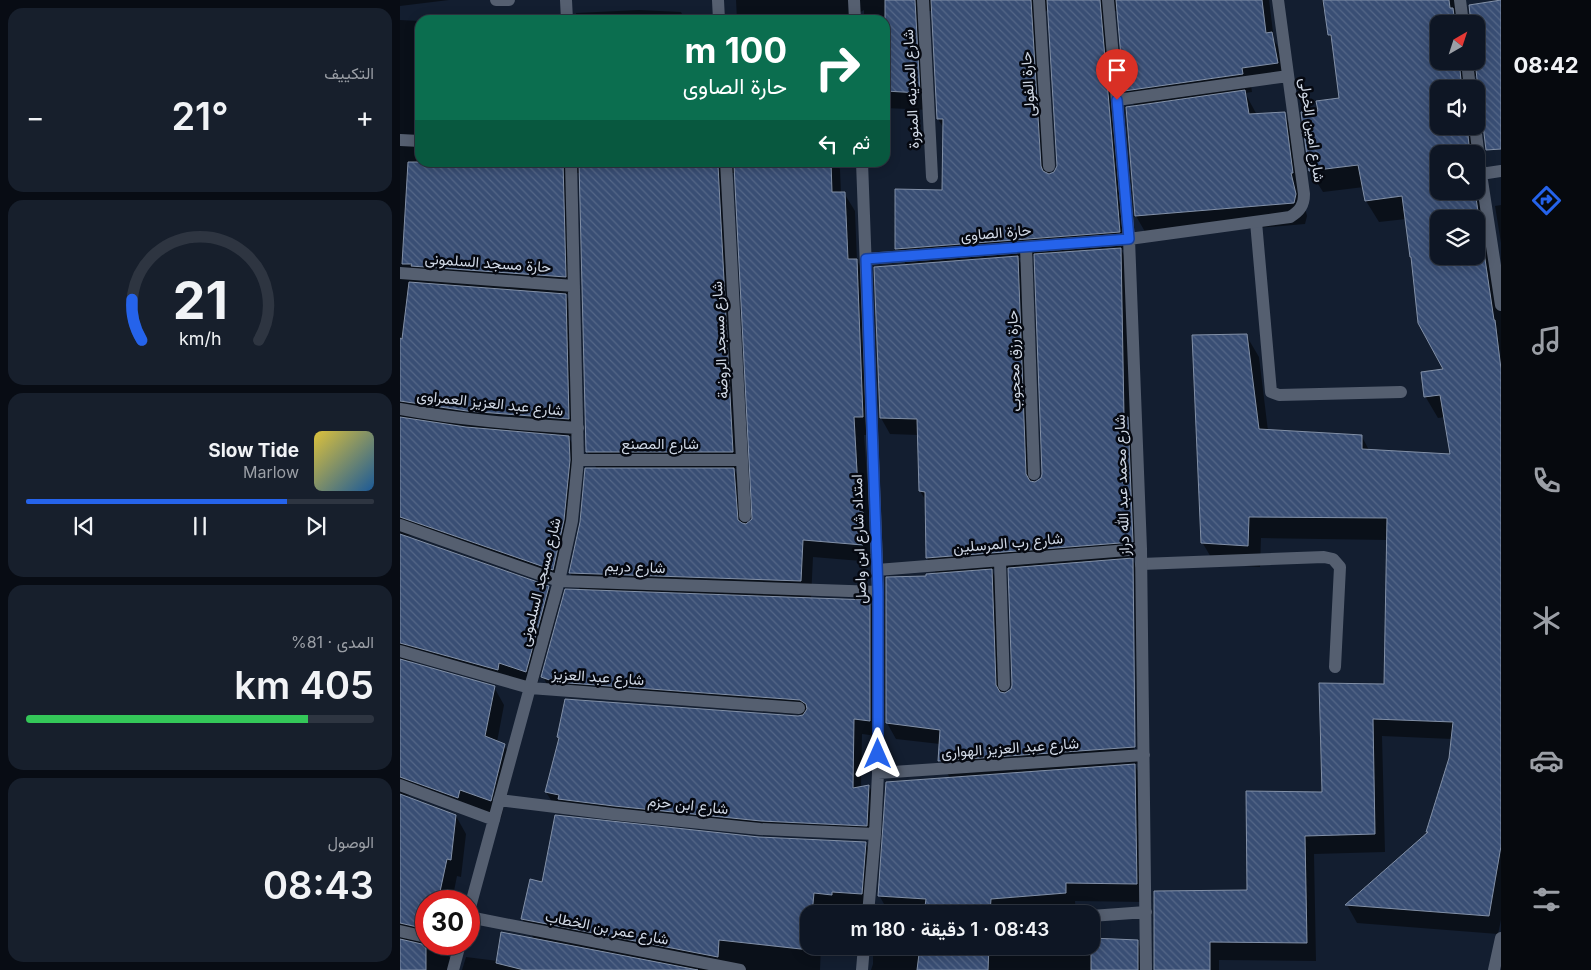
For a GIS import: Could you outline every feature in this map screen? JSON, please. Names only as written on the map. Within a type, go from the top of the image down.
[{"type":"street","points":[[496,0],[509,0]]},
{"type":"street","points":[[566,0],[567,15]]},
{"type":"street","points":[[718,0],[719,15]]},
{"type":"street","points":[[854,0],[855,15]]},
{"type":"street","name":"شارع المدينه المنورة","points":[[923,0],[932,176]]},
{"type":"street","name":"حارة الفولى","points":[[1039,0],[1049,166]]},
{"type":"street","name":"شارع محمد عبد الله دراز","points":[[1108,0],[1129,239],[1141,549],[1146,970]]},
{"type":"street","name":"شارع امين الخولى","points":[[1129,239],[1290,217],[1297,213],[1304,201],[1304,188],[1278,0]]},
{"type":"street","points":[[1460,0],[1462,15]]},
{"type":"street","points":[[1117,100],[1288,76]]},
{"type":"street","points":[[400,140],[415,141]]},
{"type":"street","name":"شارع مسجد السلمونى","points":[[475,890],[559,581],[572,521],[578,460],[578,428],[571,167]]},
{"type":"street","name":"شارع مسجد الروضة","points":[[726,167],[745,516]]},
{"type":"street","name":"امتداد شارع ابن واصل","points":[[862,167],[878,592],[878,772],[869,905]]},
{"type":"street","points":[[1485,173],[1501,171]]},
{"type":"street","points":[[1485,200],[1501,305]]},
{"type":"street","points":[[1256,222],[1271,392],[1279,395],[1401,392]]},
{"type":"street","name":"حارة الصاوى","points":[[866,259],[1129,239]]},
{"type":"street","name":"حارة رزق محجوب","points":[[1026,247],[1034,474]]},
{"type":"street","name":"حارة مسجد السلمونى","points":[[400,273],[574,286]]},
{"type":"street","name":"شارع عبد العزيز العمراوى","points":[[400,409],[476,419],[578,428]]},
{"type":"street","name":"شارع المصنع","points":[[578,460],[742,460]]},
{"type":"street","name":"شارع دريم","points":[[400,525],[559,581],[878,592]]},
{"type":"street","name":"شارع رب المرسلين","points":[[877,570],[1141,549]]},
{"type":"street","points":[[1141,564],[1324,557],[1333,559],[1340,567],[1335,667]]},
{"type":"street","points":[[1000,560],[1004,686]]},
{"type":"street","name":"شارع عبد العزيز","points":[[400,651],[530,688],[799,708]]},
{"type":"street","name":"شارع عبد العزيز الهوارى","points":[[878,772],[1144,755]]},
{"type":"street","points":[[400,785],[494,820]]},
{"type":"street","name":"شارع ابن حزم","points":[[499,800],[760,829],[875,834]]},
{"type":"street","points":[[1100,915],[1146,912]]},
{"type":"street","name":"شارع عمر بن الخطاب","points":[[480,920],[740,970]]},
{"type":"street","points":[[400,931],[415,934]]},
{"type":"street","points":[[1494,970],[1501,938]]},
{"type":"street","points":[[453,970],[456,955]]},
{"type":"street","points":[[862,970],[863,955]]},
{"type":"building","points":[[885,0],[915,0],[920,93],[890,91],[890,15],[885,15]]},
{"type":"building","points":[[931,0],[1031,0],[1041,166],[1043,171],[1049,174],[1054,172],[1057,166],[1047,0],[1100,0],[1120,232],[895,249],[895,189],[942,190],[943,119],[937,119]]},
{"type":"building","points":[[1116,0],[1262,0],[1266,33],[1272,32],[1278,63],[1242,68],[1243,74],[1124,91]]},
{"type":"building","points":[[1323,0],[1449,0],[1450,8],[1453,8],[1454,15],[1430,15],[1430,70],[1460,70],[1461,80],[1430,80],[1430,135],[1468,135],[1469,145],[1430,145],[1430,200],[1476,200],[1478,210],[1430,210],[1430,265],[1485,265],[1485,259],[1501,369],[1501,846],[1489,916],[1345,905],[1428,832],[1426,832],[1449,758],[1453,722],[1373,719],[1375,834],[1305,836],[1307,943],[1210,942],[1210,970],[1154,970],[1154,891],[1247,890],[1246,791],[1322,792],[1319,683],[1384,684],[1387,518],[1249,517],[1248,546],[1201,543],[1192,335],[1247,334],[1259,429],[1362,435],[1362,449],[1450,454],[1440,395],[1424,397],[1421,372],[1443,369],[1418,323],[1402,196],[1365,201],[1358,165],[1309,171],[1301,112],[1318,111],[1316,101],[1339,98],[1331,35],[1328,35]]},
{"type":"building","points":[[1501,0],[1501,149],[1486,150],[1484,135],[1485,80],[1477,80],[1476,70],[1485,70],[1485,15],[1470,15],[1469,5]]},
{"type":"building","points":[[1245,90],[1249,114],[1285,112],[1293,173],[1291,173],[1296,194],[1294,203],[1135,216],[1126,107]]},
{"type":"building","points":[[408,162],[415,162],[415,167],[563,167],[566,277],[402,264]]},
{"type":"building","points":[[579,167],[718,167],[733,452],[586,452]]},
{"type":"building","points":[[734,167],[831,167],[832,192],[845,192],[848,259],[857,259],[863,417],[854,417],[857,471],[861,512],[863,512],[863,545],[803,540],[801,581],[569,573],[580,522],[585,468],[734,468],[738,520],[746,524],[752,519]]},
{"type":"building","points":[[1121,248],[1124,417],[1128,417],[1133,542],[926,558],[925,492],[919,491],[917,419],[880,418],[874,267],[1018,256],[1026,474],[1030,481],[1035,482],[1041,478],[1042,474],[1034,254]]},
{"type":"building","points":[[409,282],[566,294],[569,419],[467,411],[400,401],[400,338],[402,339]]},
{"type":"building","points":[[400,417],[466,427],[569,436],[570,460],[564,520],[553,570],[400,517]]},
{"type":"building","points":[[400,534],[549,586],[526,672],[499,663],[498,670],[400,643]]},
{"type":"building","points":[[1133,558],[1135,747],[938,761],[940,730],[886,723],[886,577],[926,576],[926,574],[992,569],[996,685],[1000,692],[1005,693],[1011,689],[1012,685],[1008,568]]},
{"type":"building","points":[[565,589],[870,600],[870,721],[854,719],[853,788],[869,785],[867,826],[761,821],[614,806],[558,799],[559,795],[545,792],[559,738],[557,737],[565,699],[798,716],[803,715],[807,709],[806,704],[800,700],[555,682],[541,677]]},
{"type":"building","points":[[400,659],[495,686],[485,736],[505,744],[491,801],[460,790],[458,798],[400,777]]},
{"type":"building","points":[[1135,764],[1137,884],[1066,883],[1066,893],[991,899],[991,905],[925,905],[926,899],[878,896],[886,782]]},
{"type":"building","points":[[400,794],[456,815],[451,860],[447,859],[440,890],[415,890],[415,926],[400,923]]},
{"type":"building","points":[[555,815],[759,837],[866,842],[862,894],[832,892],[832,895],[814,893],[813,905],[800,905],[800,949],[719,940],[718,957],[521,919],[530,879],[542,882]]},
{"type":"building","points":[[501,932],[698,970],[524,970],[496,963]]},
{"type":"building","points":[[1100,938],[1138,940],[1138,970],[1091,970],[1091,955],[1100,955]]},
{"type":"building","points":[[400,939],[415,942],[415,955],[426,955],[426,970],[400,970]]},
{"type":"building","points":[[919,955],[989,955],[988,970],[917,970]]},
{"type":"route","points":[[878,754],[878,592],[866,259],[1129,239],[1117,100]]}]
